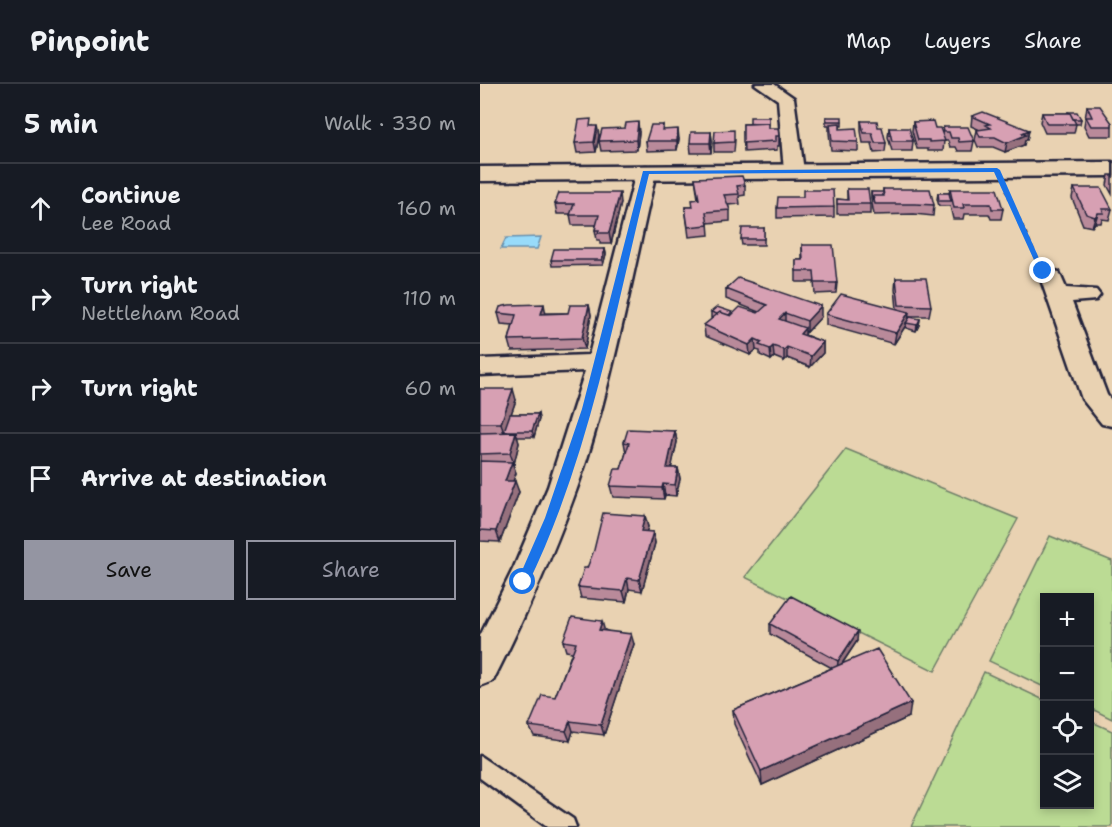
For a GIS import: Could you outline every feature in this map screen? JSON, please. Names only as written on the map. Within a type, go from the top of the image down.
[{"type":"street","points":[[764,84],[786,99],[794,171]]},
{"type":"street","points":[[480,174],[1112,169]]},
{"type":"street","points":[[480,670],[523,582],[572,460],[646,172]]},
{"type":"street","points":[[1055,286],[1088,295]]},
{"type":"street","points":[[1055,286],[1095,399],[1112,417]]},
{"type":"street","points":[[480,367],[598,363]]},
{"type":"lane","points":[[480,766],[565,827]]},
{"type":"path","points":[[997,170],[1043,271],[1055,286]]},
{"type":"green space","points":[[846,449],[1018,519],[935,671],[745,577]]},
{"type":"green space","points":[[1050,536],[1112,561],[1112,719],[1094,710],[1094,593],[1040,593],[1040,685],[989,661]]},
{"type":"green space","points":[[984,672],[1040,698],[1040,809],[1094,809],[1094,723],[1112,731],[1112,827],[911,827]]},
{"type":"water","points":[[541,237],[537,249],[501,249],[506,238]]},
{"type":"building","points":[[1087,106],[1100,106],[1112,126],[1091,126],[1086,117],[1092,117]]},
{"type":"building","points":[[983,112],[1029,130],[1022,133],[1026,135],[1007,143],[995,137],[980,137],[977,130],[991,128],[986,125],[990,124],[972,116]]},
{"type":"building","points":[[1068,112],[1077,112],[1081,119],[1073,119]]},
{"type":"building","points":[[1042,113],[1070,113],[1076,124],[1047,124]]},
{"type":"building","points":[[750,117],[769,117],[769,125],[768,123],[750,124]]},
{"type":"building","points":[[826,117],[842,117],[842,121],[827,121]]},
{"type":"building","points":[[591,119],[590,126],[597,126],[594,142],[575,143],[579,120]]},
{"type":"building","points":[[861,121],[877,121],[878,127],[882,127],[886,143],[875,143],[872,133],[864,133]]},
{"type":"building","points":[[933,121],[935,128],[940,128],[945,141],[918,140],[913,122]]},
{"type":"building","points":[[638,122],[636,140],[599,141],[602,129],[625,128],[626,123]]},
{"type":"building","points":[[768,123],[768,128],[778,128],[779,136],[776,136],[776,141],[743,143],[743,124]]},
{"type":"building","points":[[840,123],[840,129],[856,128],[858,142],[832,141],[830,124]]},
{"type":"building","points":[[651,125],[663,125],[662,130],[678,129],[677,141],[646,141]]},
{"type":"building","points":[[943,127],[968,127],[974,141],[959,142],[958,138],[951,138],[949,132],[944,132]]},
{"type":"building","points":[[889,128],[909,128],[913,141],[892,141]]},
{"type":"building","points":[[734,130],[734,142],[714,143],[715,131]]},
{"type":"building","points":[[691,132],[711,132],[710,143],[690,143]]},
{"type":"building","points":[[742,176],[745,185],[737,186],[739,194],[724,195],[730,210],[706,212],[708,225],[688,227],[685,207],[693,207],[692,200],[699,199],[695,178]]},
{"type":"building","points":[[1074,188],[1101,188],[1112,209],[1102,209],[1104,213],[1098,213],[1095,217],[1086,214]]},
{"type":"building","points":[[847,189],[868,189],[870,204],[837,204],[837,199],[848,200]]},
{"type":"building","points":[[883,189],[930,189],[934,205],[875,204],[873,196],[884,196]]},
{"type":"building","points":[[950,189],[997,189],[1003,209],[992,209],[991,204],[963,204],[964,208],[954,208]]},
{"type":"building","points":[[803,190],[833,190],[834,207],[777,208],[778,197],[803,197]]},
{"type":"building","points":[[871,192],[883,192],[883,196],[873,196],[873,201]]},
{"type":"building","points":[[559,193],[620,193],[609,233],[598,233],[599,230],[595,230],[599,215],[570,215],[574,204],[555,204]]},
{"type":"building","points":[[938,193],[949,193],[951,201],[939,201]]},
{"type":"building","points":[[742,228],[764,228],[764,239],[741,239]]},
{"type":"building","points":[[802,245],[833,245],[837,283],[815,283],[814,271],[796,271],[796,260],[803,260]]},
{"type":"building","points":[[554,249],[605,249],[602,260],[551,260]]},
{"type":"building","points":[[738,278],[821,306],[807,321],[785,313],[779,319],[805,328],[800,334],[823,342],[811,356],[787,347],[784,350],[773,346],[770,349],[759,345],[762,342],[755,339],[749,345],[704,325],[720,312],[731,316],[740,307],[758,313],[767,305],[726,289]]},
{"type":"building","points":[[896,278],[926,278],[931,306],[899,305]]},
{"type":"building","points":[[841,294],[909,312],[896,333],[826,314]]},
{"type":"building","points":[[544,304],[541,314],[568,313],[570,305],[589,305],[582,338],[509,340],[516,315],[498,313],[500,307]]},
{"type":"building","points":[[717,307],[732,312],[729,315],[711,312]]},
{"type":"building","points":[[910,317],[920,319],[917,325],[906,323]]},
{"type":"building","points":[[480,389],[513,389],[501,423],[480,423]]},
{"type":"building","points":[[510,414],[538,414],[532,431],[504,431]]},
{"type":"building","points":[[628,429],[675,431],[667,468],[678,468],[675,485],[663,484],[662,488],[610,486],[615,469],[621,469],[629,443],[624,442]]},
{"type":"building","points":[[516,432],[510,453],[480,454],[480,433]]},
{"type":"building","points":[[480,461],[512,462],[505,481],[515,481],[496,531],[480,530]]},
{"type":"building","points":[[603,513],[645,516],[641,531],[653,532],[639,580],[627,578],[623,591],[578,587],[584,568],[587,568],[594,550]]},
{"type":"building","points":[[791,596],[858,631],[838,661],[770,624]]},
{"type":"building","points":[[572,617],[602,621],[599,630],[631,634],[601,725],[570,721],[566,731],[529,726],[542,695],[555,697],[576,643],[563,641]]},
{"type":"building","points":[[877,649],[911,703],[761,771],[733,710]]},
{"type":"route","points":[[523,582],[572,460],[587,409],[646,172],[997,170],[1043,271]]}]
